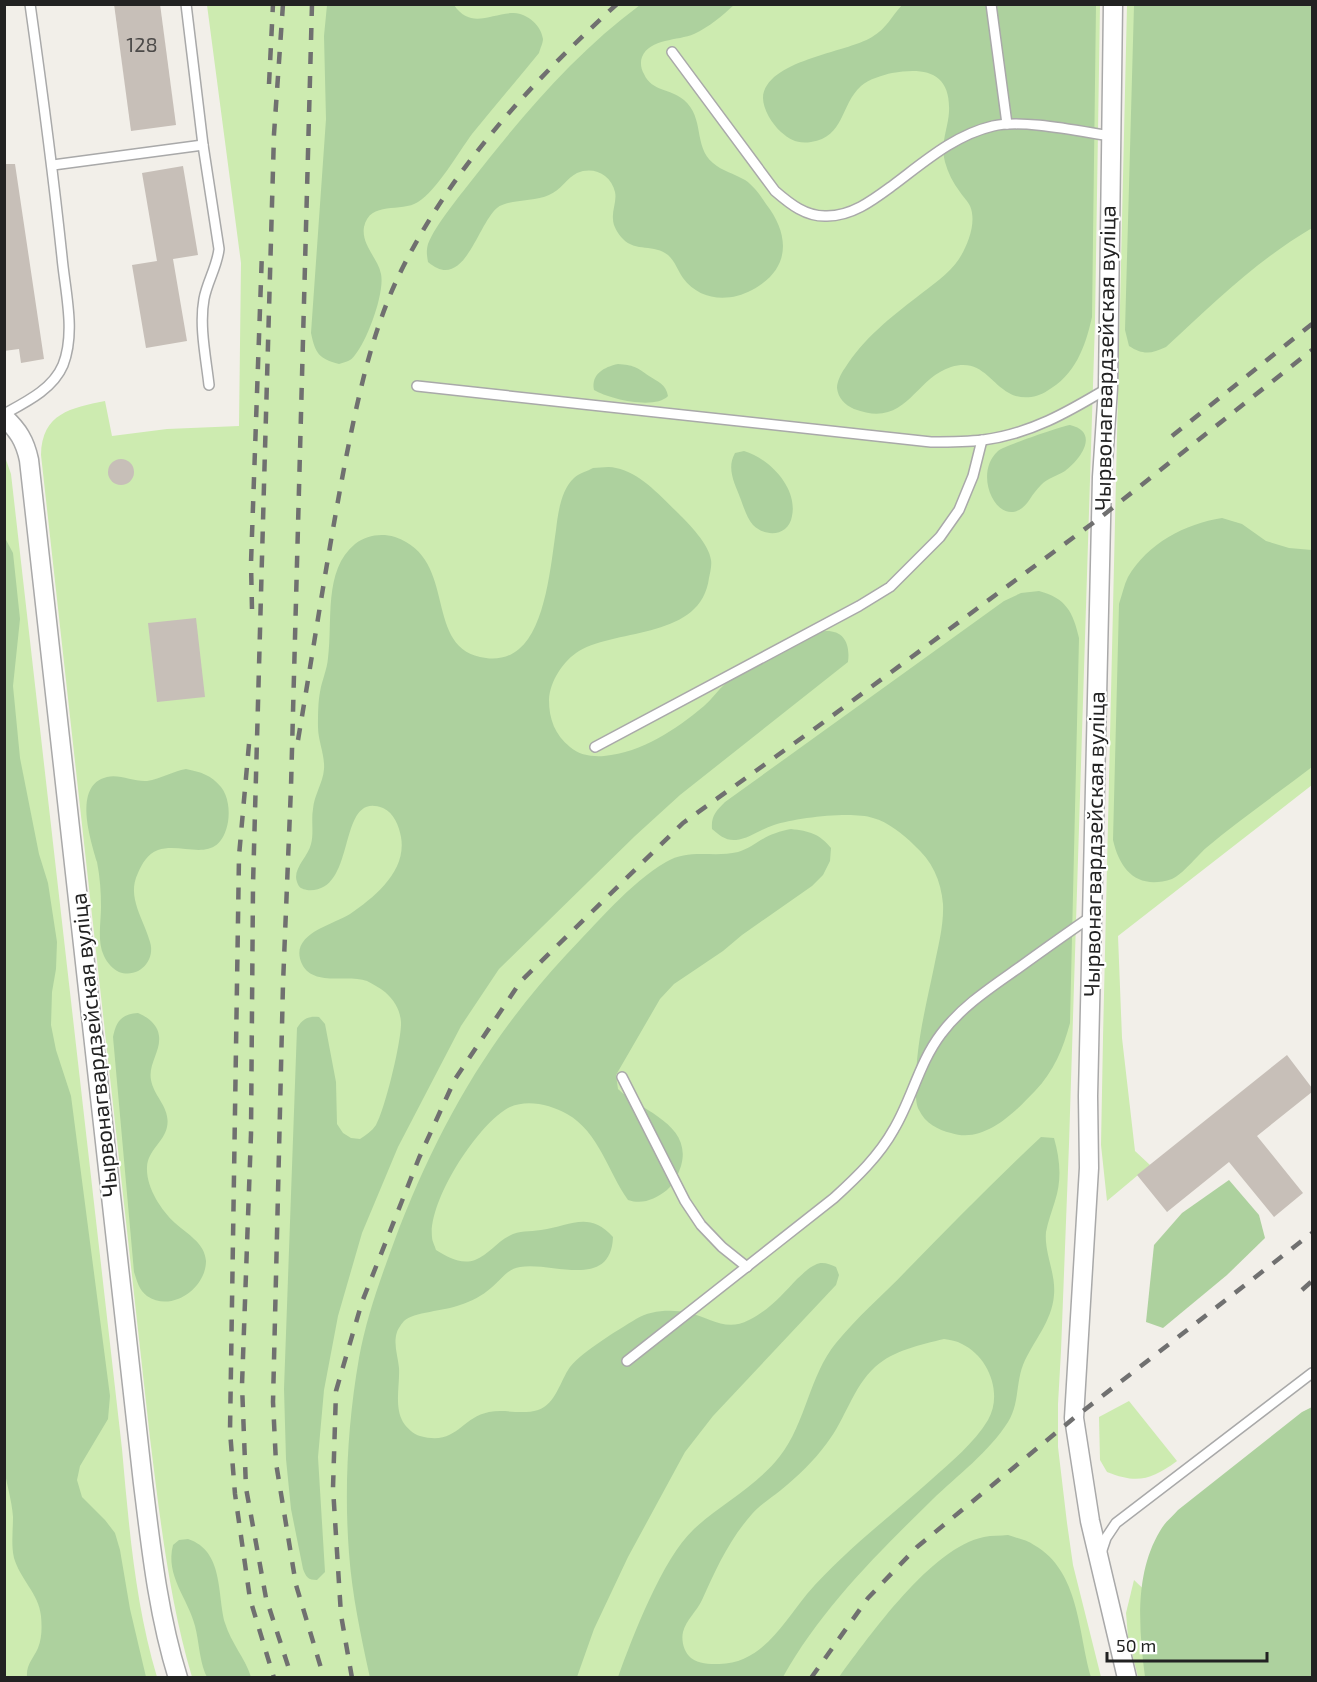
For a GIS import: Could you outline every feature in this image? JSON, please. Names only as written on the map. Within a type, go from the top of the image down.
[{"type":"street","name":"Чырвонагвардзейская вуліца","points":[[1113,4],[1108,388],[1101,518],[1088,1096],[1089,1168],[1074,1418],[1085,1491],[1127,1677]]},
{"type":"street","name":"Чырвонагвардзейская вуліца","points":[[4,415],[25,442],[29,460],[143,1483],[158,1595],[166,1638],[177,1677]]},
{"type":"lane","points":[[4,415],[32,400],[55,379],[63,364],[69,327],[53,165],[30,4]]},
{"type":"lane","points":[[186,4],[203,145],[219,249],[218,260],[207,287],[203,308],[209,385]]},
{"type":"lane","points":[[991,4],[1007,124]]},
{"type":"lane","points":[[672,52],[775,191],[790,204],[808,213],[827,216],[848,213],[868,203],[947,146],[969,133],[994,125],[1018,123],[1110,136]]},
{"type":"lane","points":[[53,165],[203,145]]},
{"type":"lane","points":[[417,386],[931,442],[982,440],[1018,433],[1044,424],[1108,388]]},
{"type":"lane","points":[[595,747],[849,612],[890,587],[940,537],[959,510],[973,476],[982,440]]},
{"type":"lane","points":[[627,1361],[834,1198],[877,1154],[895,1128],[935,1043],[960,1013],[984,992],[1093,915]]},
{"type":"lane","points":[[622,1077],[685,1201],[708,1232],[747,1267]]},
{"type":"lane","points":[[1100,1558],[1106,1538],[1116,1523],[1312,1373]]},
{"type":"green space","points":[[207,5],[1100,5],[1095,322],[1058,1447],[1073,1565],[1101,1677],[192,1677],[171,1588],[150,1438],[41,455],[43,441],[53,421],[70,410],[105,401],[112,436],[167,429],[239,426],[241,263]]},
{"type":"green space","points":[[327,5],[454,5],[461,13],[474,19],[514,13],[533,21],[540,29],[543,39],[539,53],[472,134],[432,189],[418,202],[379,210],[367,219],[364,227],[365,240],[381,274],[378,304],[360,348],[352,359],[339,364],[319,354],[314,346],[311,333],[326,119],[324,36]]},
{"type":"green space","points":[[640,5],[734,5],[715,21],[694,34],[651,46],[642,57],[641,66],[647,80],[656,87],[679,96],[690,107],[695,115],[703,149],[713,163],[751,185],[774,216],[783,240],[783,252],[774,273],[752,290],[733,297],[714,297],[697,291],[683,278],[668,255],[633,245],[621,237],[613,222],[615,195],[613,186],[605,176],[589,170],[573,175],[549,195],[508,203],[497,208],[468,253],[451,269],[440,269],[428,262],[428,244],[436,228],[510,132],[571,65]]},
{"type":"green space","points":[[902,5],[1096,5],[1092,317],[1082,350],[1072,369],[1057,384],[1038,395],[1023,397],[1014,395],[977,368],[961,365],[938,373],[898,408],[886,413],[854,409],[839,395],[837,386],[841,375],[860,347],[888,321],[940,280],[959,259],[966,247],[972,226],[972,212],[951,178],[944,155],[949,112],[946,88],[941,80],[925,72],[904,71],[872,79],[854,94],[830,134],[811,142],[798,142],[784,135],[771,121],[763,98],[767,85],[777,75],[808,59],[872,37],[885,26]]},
{"type":"green space","points":[[1127,5],[1312,5],[1312,785],[1118,936],[1122,1038],[1135,1151],[1150,1165],[1107,1201],[1101,1145]]},
{"type":"green space","points":[[1134,5],[1312,5],[1312,228],[1272,254],[1166,347],[1147,353],[1129,346],[1125,330]]},
{"type":"green space","points":[[618,364],[641,370],[663,386],[668,396],[662,400],[643,403],[621,400],[594,390],[595,380],[600,372]]},
{"type":"green space","points":[[1070,425],[1079,428],[1086,439],[1082,453],[1077,460],[1065,471],[1038,488],[1020,509],[1010,512],[1001,508],[993,500],[987,475],[990,462],[998,451]]},
{"type":"green space","points":[[744,451],[772,467],[791,495],[792,516],[790,523],[782,531],[764,532],[753,525],[747,516],[731,471],[735,453]]},
{"type":"green space","points":[[4,454],[11,474],[134,1564],[143,1621],[157,1677],[5,1677]]},
{"type":"green space","points":[[593,468],[616,468],[634,475],[650,486],[698,535],[707,547],[711,564],[703,598],[691,612],[675,622],[656,629],[615,638],[579,651],[563,666],[552,686],[549,707],[557,732],[574,750],[586,755],[604,756],[645,745],[693,715],[726,683],[748,667],[817,632],[832,631],[842,636],[848,647],[848,662],[680,795],[635,836],[499,969],[461,1026],[398,1147],[362,1233],[338,1316],[324,1390],[318,1457],[325,1572],[317,1580],[309,1579],[303,1569],[291,1509],[286,1459],[284,1389],[297,1028],[303,1020],[311,1017],[319,1017],[325,1024],[336,1082],[337,1124],[343,1133],[351,1138],[360,1139],[373,1129],[380,1117],[401,1031],[399,1014],[389,995],[367,981],[322,978],[314,975],[302,964],[299,954],[301,945],[314,932],[350,914],[379,891],[394,872],[402,849],[400,833],[393,816],[383,808],[368,806],[358,814],[334,877],[323,887],[307,890],[301,888],[297,882],[298,868],[311,844],[314,804],[324,769],[318,732],[318,709],[327,667],[334,582],[345,555],[355,544],[374,536],[395,537],[415,548],[428,564],[446,622],[454,639],[466,651],[486,658],[508,656],[528,639],[541,610],[546,594],[563,495],[576,476]]},
{"type":"green space","points":[[1222,518],[1242,524],[1266,541],[1289,548],[1312,550],[1312,767],[1219,837],[1176,877],[1160,882],[1149,882],[1140,880],[1126,869],[1120,861],[1113,840],[1119,604],[1128,577],[1146,554],[1181,530]]},
{"type":"green space","points":[[4,536],[13,553],[20,619],[13,686],[20,758],[39,854],[48,883],[57,942],[51,1025],[56,1050],[71,1096],[110,1396],[108,1419],[80,1466],[77,1480],[82,1497],[115,1533],[146,1677],[27,1677],[29,1665],[40,1640],[41,1616],[37,1601],[14,1558],[13,1517],[4,1466]]},
{"type":"green space","points":[[1039,591],[1056,598],[1067,607],[1079,638],[1070,1023],[1057,1059],[1048,1076],[1035,1091],[998,1124],[975,1134],[963,1135],[946,1132],[932,1125],[922,1115],[916,1100],[916,1068],[920,1039],[943,912],[938,879],[931,864],[910,841],[895,829],[884,822],[863,816],[838,815],[796,820],[774,825],[736,840],[726,839],[712,829],[712,821],[725,802],[1004,601],[1021,593]]},
{"type":"green space","points":[[186,769],[201,773],[217,783],[227,799],[228,822],[217,845],[209,849],[168,848],[154,852],[145,860],[138,873],[134,891],[137,908],[150,942],[150,956],[148,962],[139,971],[126,974],[119,972],[107,961],[101,945],[100,879],[87,815],[90,791],[96,782],[107,777],[117,776],[147,781]]},
{"type":"green space","points":[[791,829],[814,834],[823,839],[831,848],[830,861],[823,875],[812,886],[674,984],[660,999],[616,1075],[618,1089],[663,1120],[679,1139],[683,1152],[681,1166],[674,1182],[667,1190],[653,1198],[639,1202],[628,1200],[595,1142],[578,1122],[567,1114],[547,1106],[524,1103],[510,1107],[497,1116],[470,1146],[446,1184],[433,1222],[432,1239],[436,1250],[454,1260],[465,1262],[480,1258],[513,1234],[587,1222],[596,1224],[613,1237],[610,1254],[602,1264],[591,1269],[533,1266],[515,1268],[488,1291],[473,1300],[414,1316],[404,1321],[395,1341],[399,1368],[400,1416],[404,1424],[413,1432],[432,1438],[450,1434],[479,1415],[489,1412],[538,1410],[549,1403],[570,1367],[583,1354],[642,1316],[655,1312],[676,1311],[719,1323],[733,1325],[741,1323],[763,1312],[808,1269],[820,1263],[836,1267],[839,1275],[836,1285],[713,1416],[685,1452],[628,1557],[594,1629],[577,1677],[370,1678],[350,1569],[347,1504],[348,1455],[355,1382],[365,1329],[394,1242],[445,1126],[487,1055],[511,1021],[566,955],[627,892],[653,871],[675,858],[692,854],[738,852],[771,835]]},
{"type":"green space","points":[[138,1013],[157,1028],[159,1042],[151,1068],[151,1080],[168,1120],[163,1137],[148,1161],[147,1175],[155,1198],[175,1223],[199,1244],[206,1261],[200,1280],[194,1288],[177,1300],[167,1302],[144,1294],[134,1272],[113,1037],[121,1019]]},
{"type":"green space","points":[[1041,1137],[1054,1138],[1059,1162],[1057,1193],[1046,1232],[1054,1287],[1053,1305],[1023,1365],[1012,1415],[1000,1433],[851,1583],[815,1628],[783,1677],[618,1677],[650,1599],[682,1542],[694,1529],[750,1486],[780,1456],[796,1429],[820,1370],[836,1343],[861,1315]],"holes":[[[944,1339],[960,1343],[971,1350],[980,1358],[991,1377],[994,1399],[992,1410],[988,1420],[976,1436],[947,1465],[836,1563],[807,1594],[780,1629],[759,1650],[733,1662],[718,1664],[708,1664],[691,1658],[683,1643],[684,1628],[700,1604],[736,1534],[755,1511],[794,1479],[817,1456],[833,1434],[861,1384],[875,1367],[899,1352]]]},
{"type":"green space","points":[[1229,1180],[1259,1215],[1265,1238],[1227,1275],[1163,1328],[1146,1322],[1154,1245],[1182,1213]]},
{"type":"green space","points":[[1129,1401],[1177,1461],[1144,1478],[1127,1478],[1107,1472],[1100,1460],[1099,1417]]},
{"type":"green space","points":[[1312,1407],[1312,1677],[1145,1677],[1140,1621],[1142,1584],[1152,1548],[1162,1528],[1178,1510],[1302,1412]]},
{"type":"green space","points":[[1008,1535],[1034,1545],[1049,1556],[1060,1570],[1075,1604],[1091,1677],[839,1677],[904,1595],[944,1557],[964,1544],[984,1537]]},
{"type":"green space","points":[[188,1539],[200,1545],[208,1553],[213,1563],[225,1623],[251,1677],[207,1677],[205,1673],[192,1616],[178,1587],[172,1567],[173,1545],[179,1540]]},
{"type":"green space","points":[[1134,1580],[1236,1677],[1138,1677],[1128,1637],[1126,1613]]},
{"type":"building","points":[[114,4],[160,4],[176,125],[131,131]]},
{"type":"building","points":[[4,164],[15,164],[44,359],[21,363],[19,349],[4,351]]},
{"type":"building","points":[[183,166],[198,255],[173,259],[187,341],[146,348],[132,265],[157,261],[142,173]]},
{"type":"building","points":[[121,459],[130,463],[134,472],[130,481],[121,485],[112,481],[108,472],[112,463]]},
{"type":"building","points":[[196,618],[205,697],[157,702],[148,623]]},
{"type":"building","points":[[1287,1055],[1312,1088],[1312,1092],[1257,1136],[1303,1193],[1274,1217],[1229,1162],[1167,1212],[1137,1175]]},
{"type":"railway","points":[[269,84],[273,4]]},
{"type":"railway","points":[[283,4],[274,134],[253,885],[251,1134],[242,1385],[246,1488],[266,1598],[292,1678]]},
{"type":"railway","points":[[312,4],[273,1402],[276,1463],[296,1585],[324,1678]]},
{"type":"railway","points":[[298,740],[351,434],[368,360],[392,289],[424,229],[471,159],[555,63],[617,4]]},
{"type":"railway","points":[[252,609],[251,563],[262,252]]},
{"type":"railway","points":[[1172,436],[1312,324]]},
{"type":"railway","points":[[352,1678],[341,1615],[333,1488],[336,1391],[362,1302],[419,1158],[455,1079],[521,981],[683,823],[1101,517],[1312,350]]},
{"type":"railway","points":[[249,744],[239,856],[230,1431],[235,1494],[250,1599],[274,1678]]},
{"type":"railway","points":[[811,1678],[868,1598],[917,1547],[1074,1418],[1312,1233]]},
{"type":"railway","points":[[1302,1290],[1312,1281]]}]
